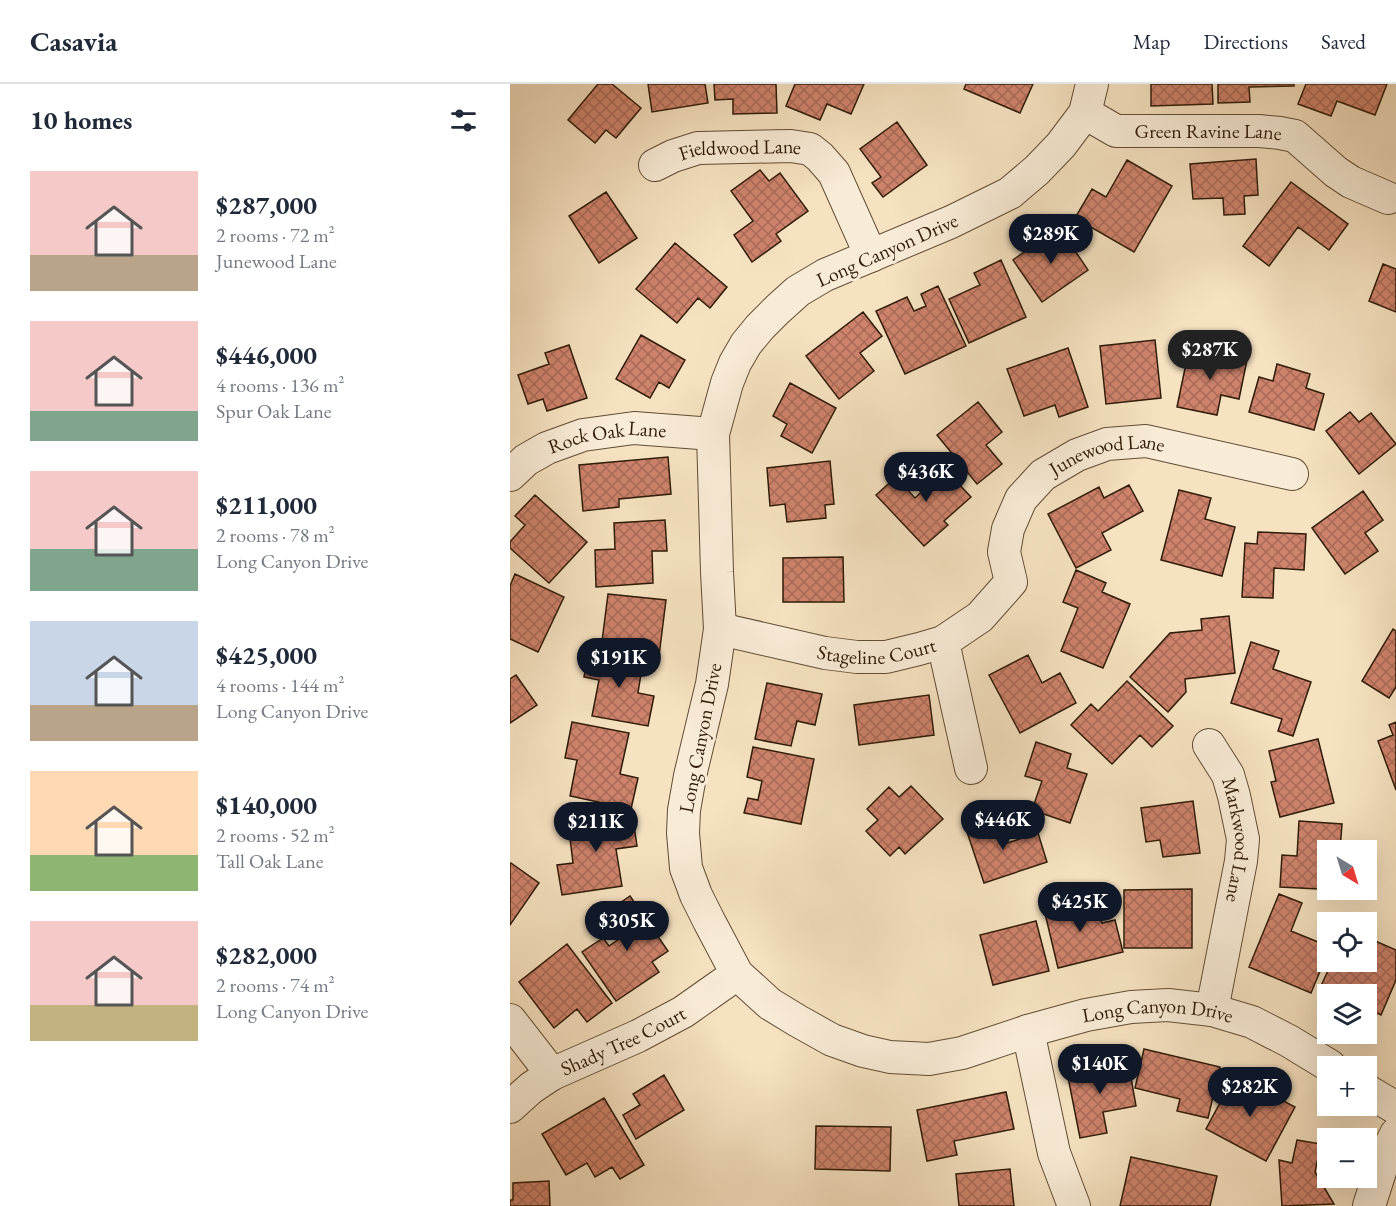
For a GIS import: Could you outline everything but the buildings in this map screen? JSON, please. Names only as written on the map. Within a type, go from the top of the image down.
[{"type":"street","name":"Green Ravine Lane","points":[[1089,99],[1116,131],[1259,131],[1295,136],[1336,172],[1388,198]]},
{"type":"street","name":"Long Canyon Drive","points":[[1089,99],[1062,145],[1010,193],[951,222],[825,275],[798,291],[760,327],[746,344],[735,363],[713,434],[720,629],[712,684],[684,810],[686,868],[709,921],[736,974],[770,1004],[798,1021],[832,1040],[863,1051],[890,1057],[929,1059],[962,1053],[1086,1015],[1131,1007],[1168,1005],[1212,1010],[1252,1022],[1317,1058]]},
{"type":"street","name":"Fieldwood Lane","points":[[655,165],[698,148],[791,146],[810,149],[834,173],[871,256]]},
{"type":"street","name":"Rock Oak Lane","points":[[510,475],[526,460],[547,448],[583,435],[634,428],[713,434]]},
{"type":"street","name":"Junewood Lane","points":[[1011,582],[1004,552],[1008,529],[1021,499],[1043,475],[1077,455],[1107,444],[1146,441],[1292,474]]},
{"type":"street","name":"Stageline Court","points":[[720,629],[814,651],[857,657],[886,657],[943,642],[980,617],[1011,582]]},
{"type":"street","points":[[943,642],[971,768]]},
{"type":"street","name":"Markwood Lane","points":[[1209,745],[1228,775],[1243,839],[1241,861],[1212,1010]]},
{"type":"street","name":"Shady Tree Court","points":[[510,1107],[531,1088],[552,1074],[638,1036],[683,1012],[736,974]]},
{"type":"street","points":[[510,1020],[552,1074]]},
{"type":"street","points":[[1028,1031],[1053,1153],[1074,1206]]},
{"type":"street","points":[[1377,1097],[1396,1108]]},
{"type":"street","points":[[1369,1206],[1385,1156],[1396,1134]]}]
